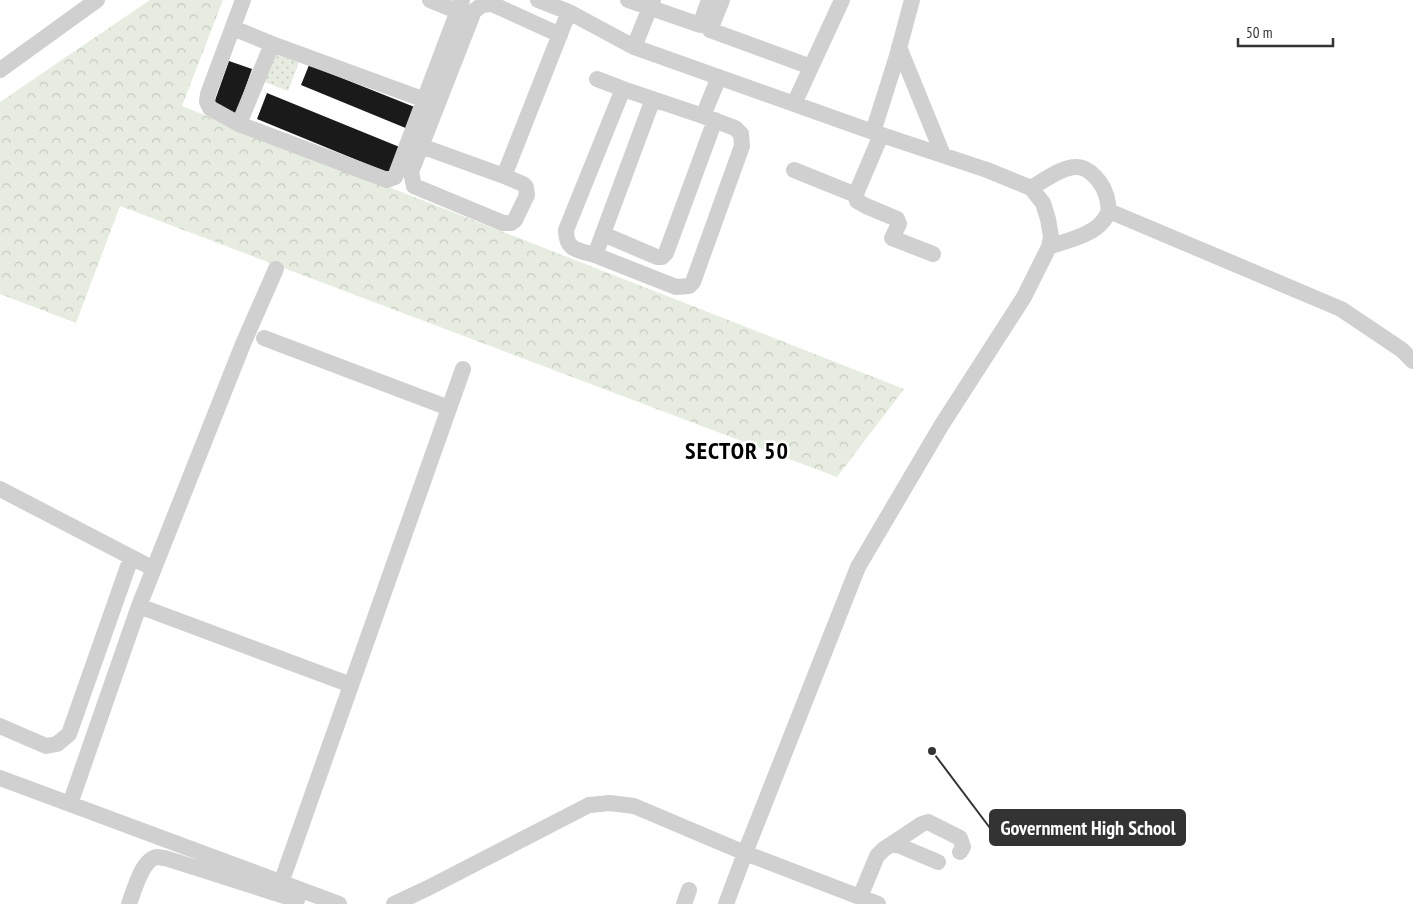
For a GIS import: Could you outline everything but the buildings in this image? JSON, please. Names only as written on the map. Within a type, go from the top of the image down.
[{"type":"street","points":[[0,70],[98,0]]},
{"type":"street","points":[[243,0],[208,94],[207,102],[210,108],[239,124],[388,180],[395,177],[460,5],[430,0]]},
{"type":"street","points":[[538,0],[569,12],[634,47],[987,170],[1032,188],[1043,204],[1048,219],[1051,237],[1049,247],[1024,297],[941,426],[858,567],[726,904]]},
{"type":"street","points":[[628,0],[652,4],[700,25],[709,0]]},
{"type":"street","points":[[722,0],[710,30],[811,67]]},
{"type":"street","points":[[794,104],[842,0]]},
{"type":"street","points":[[912,0],[877,133],[856,195],[857,201],[862,204],[897,218],[899,224],[892,238],[933,254]]},
{"type":"street","points":[[422,146],[523,184],[526,187],[527,195],[516,220],[511,223],[503,223],[414,186],[411,172],[474,11],[482,5],[492,4],[560,35]]},
{"type":"street","points":[[634,47],[652,4]]},
{"type":"street","points":[[504,176],[569,12]]},
{"type":"street","points":[[233,28],[425,100]]},
{"type":"street","points":[[239,124],[272,44]]},
{"type":"street","points":[[899,47],[943,155]]},
{"type":"street","points":[[603,234],[656,257],[662,257],[666,253],[709,118],[719,77]]},
{"type":"street","points":[[597,79],[709,118],[735,128],[741,134],[742,146],[690,286],[676,288],[595,255],[572,248],[566,240],[566,230],[623,89]]},
{"type":"street","points":[[595,255],[653,99]]},
{"type":"street","points":[[1032,188],[1062,170],[1078,167],[1084,169],[1098,180],[1106,194],[1109,211],[1103,222],[1094,230],[1049,247]]},
{"type":"street","points":[[794,170],[856,195]]},
{"type":"street","points":[[1109,211],[1341,309],[1402,350],[1413,361]]},
{"type":"street","points":[[70,804],[139,606],[243,344],[276,269]]},
{"type":"street","points":[[264,338],[449,408]]},
{"type":"street","points":[[281,883],[463,368]]},
{"type":"street","points":[[0,489],[154,569]]},
{"type":"street","points":[[0,726],[46,746],[57,744],[68,734],[131,558]]},
{"type":"street","points":[[139,606],[351,685]]},
{"type":"street","points":[[0,778],[338,904]]},
{"type":"street","points":[[394,904],[589,805],[610,803],[634,806],[745,854],[878,904]]},
{"type":"street","points":[[860,897],[877,856],[884,849],[922,824],[928,822],[960,838],[963,847],[960,852]]},
{"type":"street","points":[[894,843],[938,862]]},
{"type":"street","points":[[129,904],[141,873],[147,863],[157,857],[166,858],[302,903]]},
{"type":"street","points":[[422,904],[428,888]]},
{"type":"green space","points":[[150,0],[223,0],[182,106],[904,389],[837,477],[120,206],[76,323],[0,294],[0,102]]},
{"type":"green space","points":[[272,52],[299,62],[288,91],[262,81]]},
{"type":"place","name":"Government High School","points":[[932,751]]},
{"type":"district","name":"SECTOR 50","points":[[737,451]]}]
